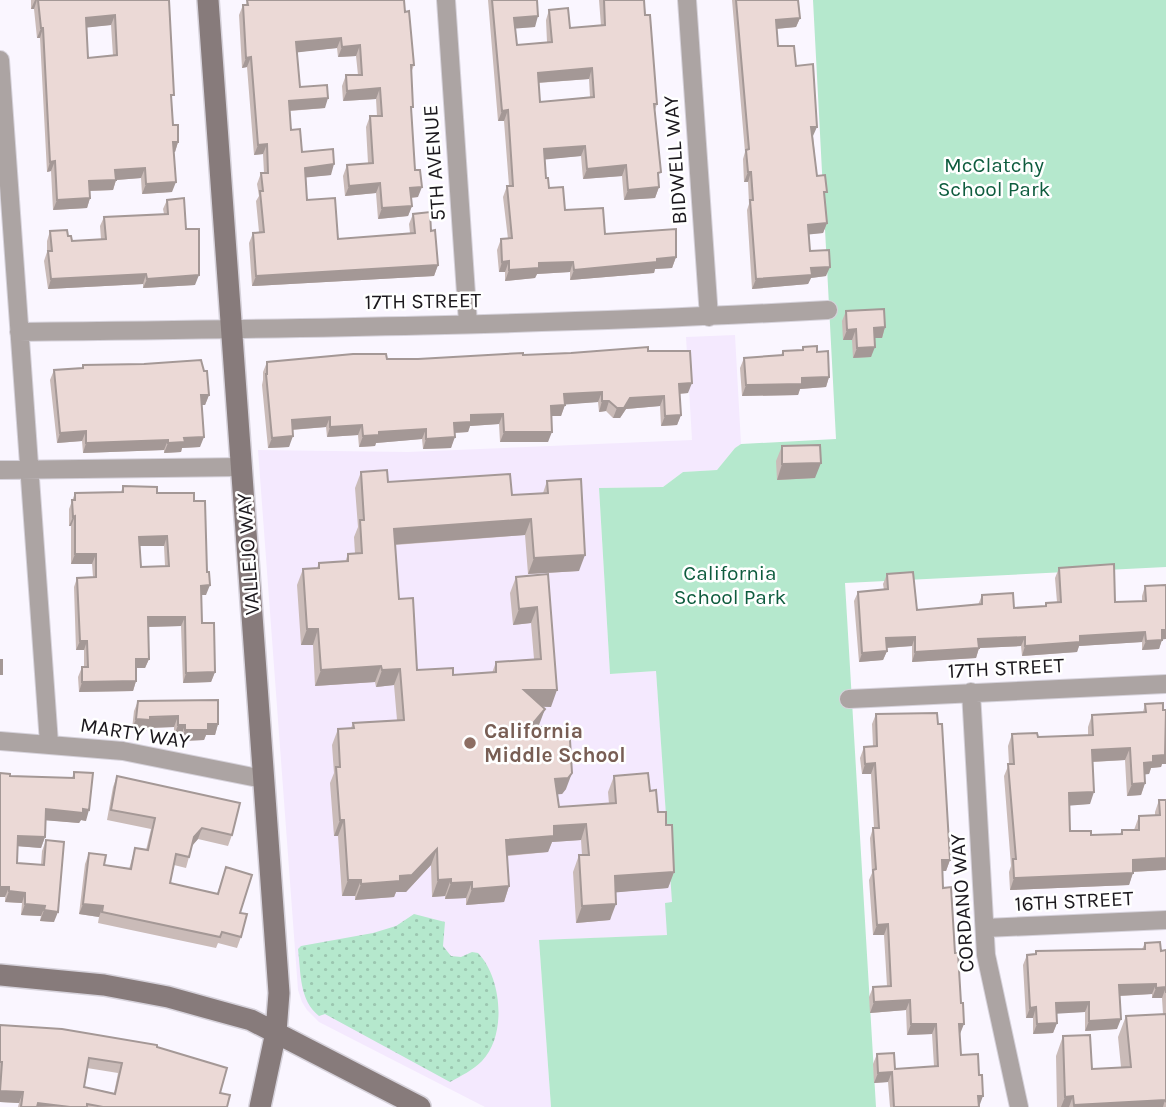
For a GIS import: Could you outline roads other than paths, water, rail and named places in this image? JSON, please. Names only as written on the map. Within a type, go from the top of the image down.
[{"type":"street","name":"VALLEJO WAY","points":[[208,0],[279,993],[276,1032],[260,1107]]},
{"type":"street","name":"5TH AVENUE","points":[[446,0],[468,323]]},
{"type":"street","name":"BIDWELL WAY","points":[[687,0],[709,317]]},
{"type":"street","points":[[0,60],[49,743]]},
{"type":"street","name":"17TH STREET","points":[[19,332],[709,317],[828,310]]},
{"type":"street","points":[[0,470],[242,467]]},
{"type":"street","name":"17TH STREET","points":[[849,699],[1166,684]]},
{"type":"street","name":"CORDANO WAY","points":[[971,692],[989,970],[1019,1107]]},
{"type":"street","name":"MARTY WAY","points":[[0,741],[122,751],[262,779]]},
{"type":"street","name":"16TH STREET","points":[[985,929],[1166,920]]},
{"type":"street","points":[[0,975],[104,985],[168,997],[251,1020],[420,1107]]},
{"type":"place","name":"California Middle School","points":[[470,743]]},
{"type":"park label","name":"McClatchy School Park","points":[[994,177]]},
{"type":"park label","name":"California School Park","points":[[730,585]]}]
